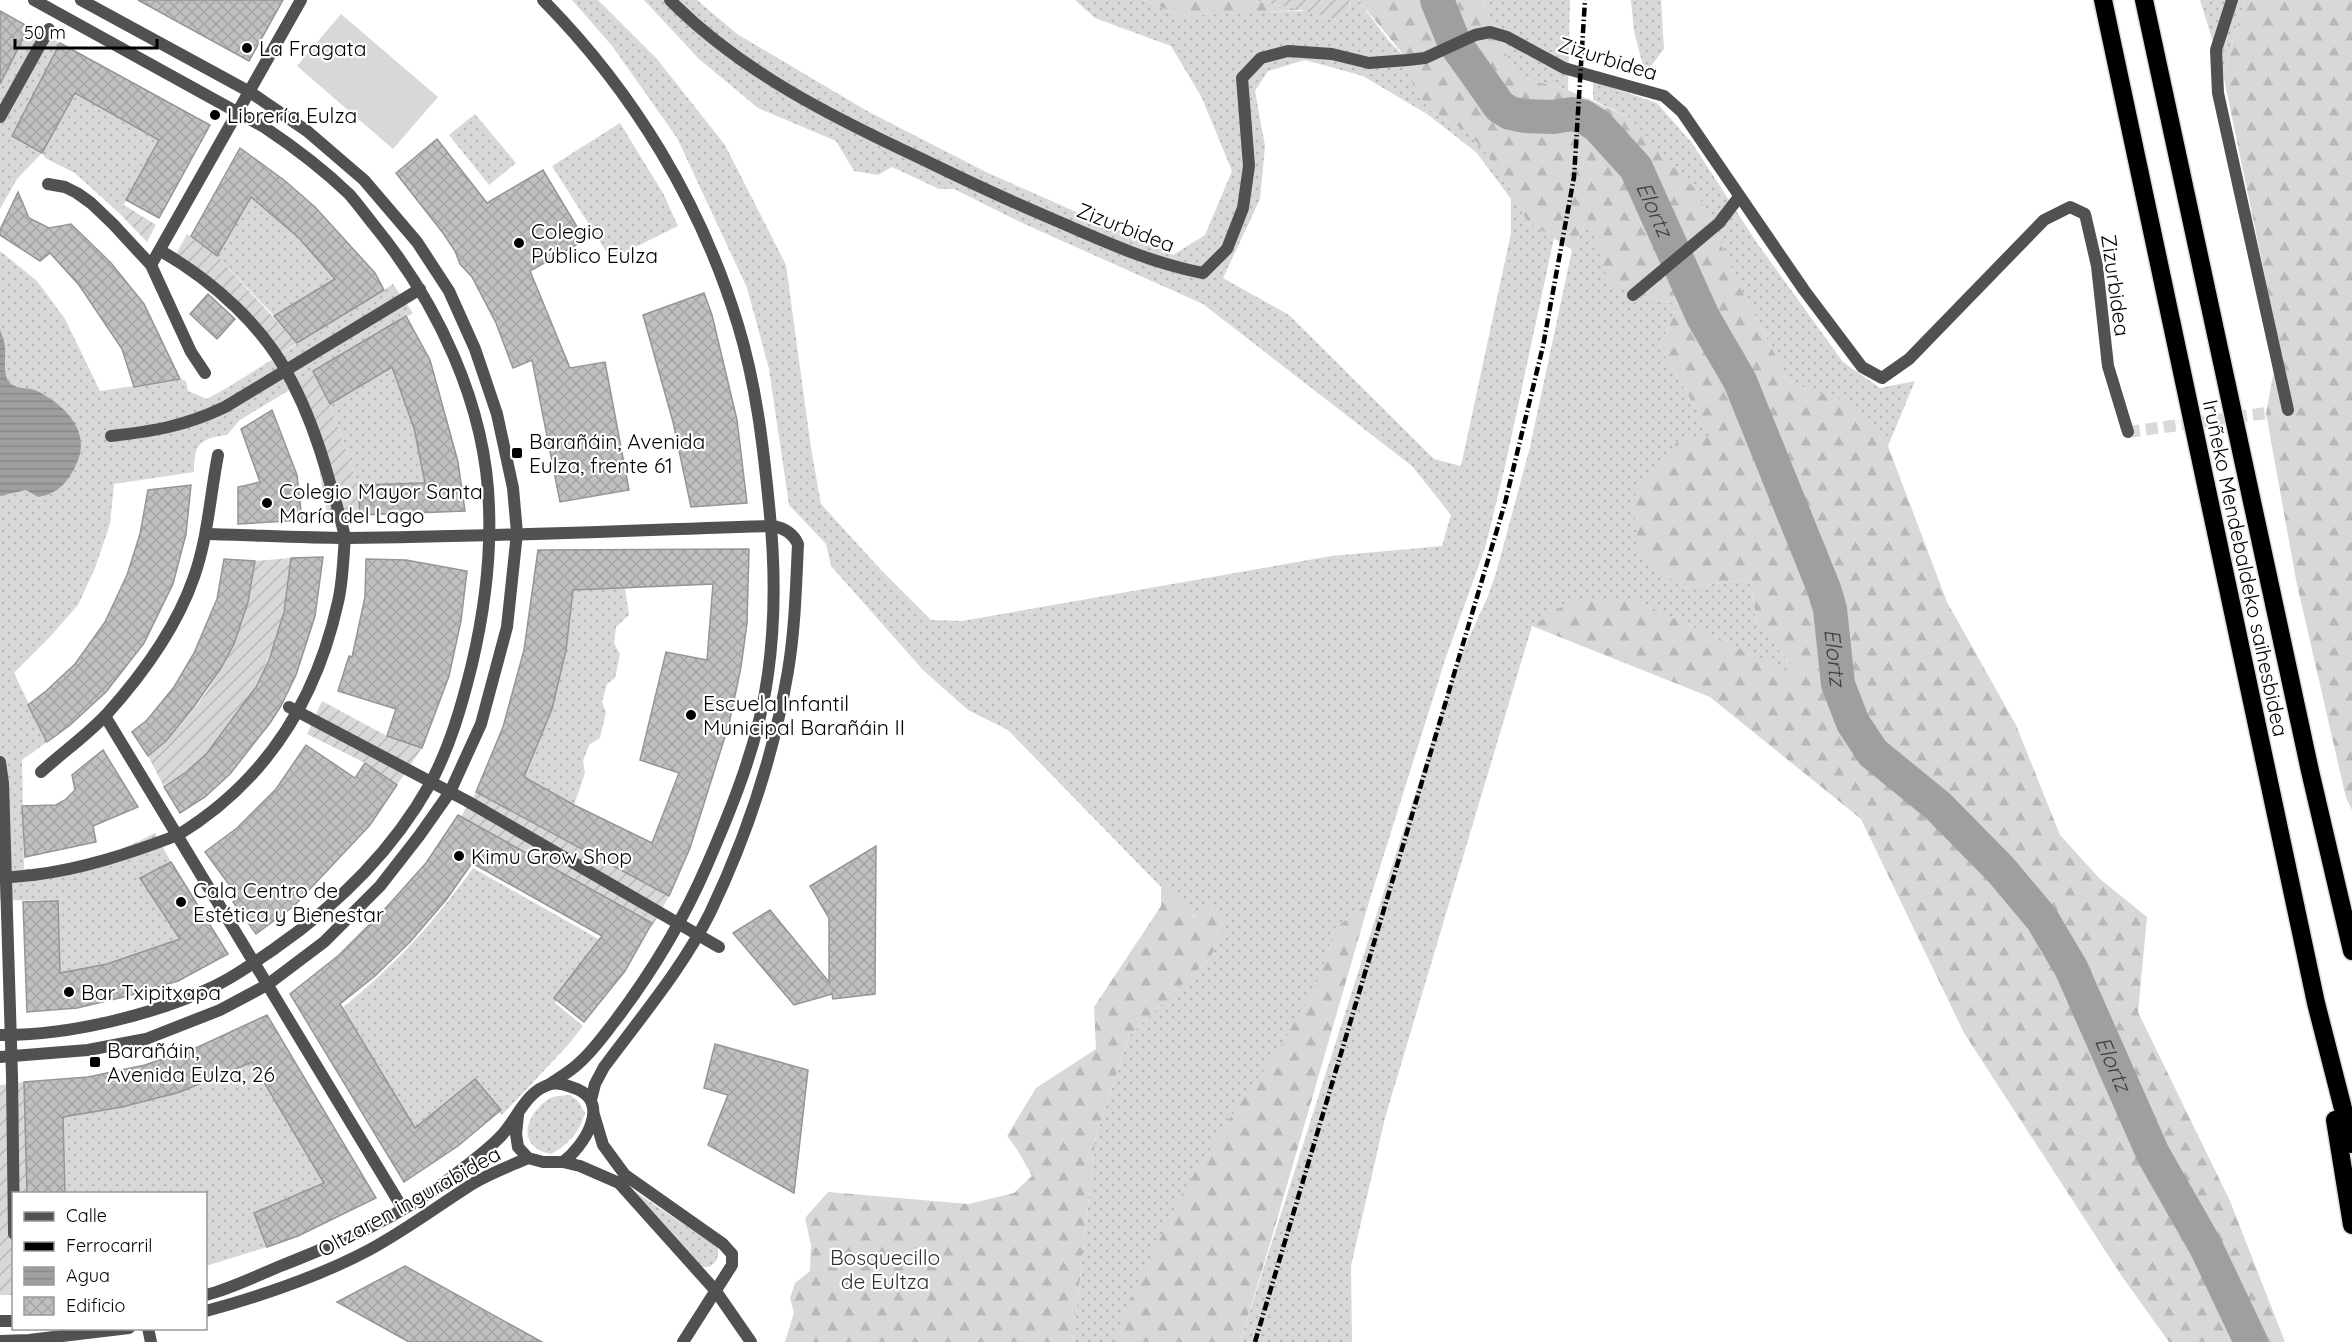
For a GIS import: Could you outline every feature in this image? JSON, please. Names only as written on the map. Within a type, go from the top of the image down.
[{"type":"highway","name":"Iruñeko Mendebaldeko saihesbidea","points":[[2103,0],[2316,1003],[2352,1144]]},
{"type":"highway","name":"Iruñeko Mendebaldeko saihesbidea","points":[[2144,0],[2310,771],[2352,951]]},
{"type":"highway","points":[[2310,771],[2352,902]]},
{"type":"highway","points":[[2316,1003],[2352,1225]]},
{"type":"street","points":[[5,1036],[76,1030],[177,1003],[218,985],[254,964],[303,929],[367,870],[404,825],[431,782],[461,710],[483,617],[490,536],[488,490],[476,417],[455,359],[420,289],[398,255],[350,195],[296,147],[239,112],[34,0]]},
{"type":"street","points":[[6,1057],[88,1050],[146,1039],[220,1010],[267,985],[324,942],[380,886],[450,792],[481,724],[507,627],[517,533],[513,488],[496,414],[475,349],[449,291],[417,242],[364,180],[307,130],[250,92],[81,0]]},
{"type":"street","points":[[151,266],[301,0]]},
{"type":"street","points":[[543,0],[600,63],[632,107],[681,184],[717,265],[738,326],[752,382],[765,453],[773,526],[775,608],[768,676],[755,737],[736,800],[680,924],[641,987],[580,1063],[534,1093],[518,1111],[516,1134],[518,1148],[528,1158],[543,1162],[563,1162],[600,1173],[619,1183],[715,1290],[751,1342]]},
{"type":"street","name":"Zizurbidea","points":[[670,0],[684,15],[743,62],[841,122],[1010,201],[1149,260],[1203,273],[1227,249],[1243,208],[1249,166],[1242,78],[1261,58],[1288,51],[1332,54],[1370,63],[1408,60],[1425,58],[1475,35],[1490,32],[1507,38],[1563,69],[1664,96],[1682,112],[1804,290],[1862,367],[1882,378],[1908,359],[2044,220],[2070,207],[2085,214],[2097,266],[2108,366],[2128,432]]},
{"type":"street","points":[[2232,0],[2216,50],[2218,93],[2288,410]]},
{"type":"street","points":[[0,117],[49,28]]},
{"type":"street","points":[[48,184],[65,187],[91,203],[151,266],[191,352],[206,373]]},
{"type":"street","points":[[1633,295],[1719,223],[1739,197]]},
{"type":"street","points":[[3,877],[48,873],[96,862],[178,835],[208,817],[239,790],[273,752],[293,709],[323,658],[339,600],[345,538],[317,442],[292,381],[253,325],[225,297],[198,275],[161,251]]},
{"type":"street","points":[[111,436],[175,427],[225,407],[420,289]]},
{"type":"street","points":[[41,772],[105,716],[143,672],[173,626],[194,577],[206,534],[218,455]]},
{"type":"street","points":[[206,534],[345,538],[490,536],[517,533],[773,526],[783,527],[795,537],[798,544],[795,611],[788,671],[756,796],[709,913],[681,963],[604,1067],[595,1084],[591,1100],[603,1145],[625,1175],[723,1244],[732,1254],[732,1265],[682,1342]]},
{"type":"street","points":[[293,709],[450,792],[719,947]]},
{"type":"street","points":[[105,716],[403,1209]]},
{"type":"street","points":[[0,762],[2,771],[5,1036],[12,1192]]},
{"type":"street","points":[[550,1084],[565,1084],[584,1092],[591,1100]]},
{"type":"street","name":"Oltzaren ingurabidea","points":[[207,1295],[368,1230],[450,1179],[497,1140],[518,1111]]},
{"type":"street","points":[[563,1162],[586,1139],[594,1115]]},
{"type":"street","name":"Oltzaren ingurabidea","points":[[207,1311],[320,1274],[398,1234],[476,1182],[528,1158]]},
{"type":"street","points":[[0,1341],[120,1330]]},
{"type":"green space","points":[[572,0],[598,0],[657,59],[725,145],[786,265],[821,504],[882,571],[931,620],[962,621],[1331,556],[1442,546],[1451,515],[1412,466],[1203,304],[1020,222],[954,189],[939,189],[892,167],[878,175],[854,171],[836,141],[758,108],[699,59],[644,0],[697,0],[737,34],[869,112],[986,172],[1173,255],[1205,235],[1232,171],[1202,98],[1171,46],[1095,18],[1075,0],[1144,0],[1181,16],[1306,11],[1338,21],[1350,7],[1349,0],[1358,0],[1389,41],[1408,60],[1419,96],[1431,111],[1468,132],[1501,169],[1527,221],[1554,238],[1486,545],[1446,657],[1369,902],[1334,929],[1323,976],[1115,1342],[1073,1342],[1096,1135],[1129,1036],[1210,958],[1213,906],[1195,917],[1159,885],[1008,730],[968,710],[923,670],[831,566],[826,544],[789,505],[769,369],[747,288],[677,138],[613,47]],"holes":[[[1305,60],[1363,76],[1427,114],[1476,152],[1511,199],[1511,233],[1461,466],[1434,459],[1289,315],[1223,278],[1260,199],[1265,146],[1255,91],[1268,71]]]},
{"type":"green space","points":[[1144,0],[1254,0],[1301,10],[1181,16]]},
{"type":"green space","points":[[1254,0],[1349,0],[1350,7],[1339,21]]},
{"type":"green space","points":[[1358,0],[1482,0],[1516,76],[1568,90],[1630,118],[1696,190],[1741,289],[1790,383],[1851,403],[1888,446],[1947,602],[2016,725],[2060,835],[2100,879],[2147,917],[2138,1012],[2230,1201],[2285,1342],[2169,1342],[2121,1275],[1964,1033],[1861,819],[1710,697],[1532,626],[1574,599],[1637,601],[1800,676],[1756,621],[1751,579],[1683,588],[1640,556],[1632,499],[1681,437],[1712,437],[1660,346],[1679,304],[1633,295],[1608,281],[1588,218],[1572,250],[1527,221],[1500,170],[1469,133],[1430,110],[1414,90],[1408,60]]},
{"type":"green space","points":[[1482,0],[1570,0],[1568,90],[1516,76]]},
{"type":"green space","points":[[1631,0],[1661,0],[1664,49],[1645,74],[1634,31]]},
{"type":"green space","points":[[2200,0],[2245,0],[2223,74]]},
{"type":"green space","points":[[2245,0],[2352,0],[2352,810],[2346,798],[2296,580],[2266,413],[2279,344],[2223,74]]},
{"type":"green space","points":[[341,14],[438,97],[393,149],[297,66]]},
{"type":"green space","points":[[29,27],[60,43],[12,136],[42,152],[75,93],[159,140],[119,213],[75,173],[45,158],[42,153],[17,179],[0,209],[0,84]]},
{"type":"green space","points":[[1593,81],[1657,103],[1692,143],[1757,243],[1843,362],[1880,388],[1915,381],[1888,446],[1850,403],[1790,383],[1741,289],[1630,118],[1593,100]]},
{"type":"green space","points":[[475,114],[516,163],[489,185],[449,135]]},
{"type":"green space","points":[[620,123],[663,193],[678,226],[611,259],[552,166]]},
{"type":"green space","points":[[251,197],[298,237],[335,279],[274,316],[217,256]]},
{"type":"green space","points":[[124,205],[156,225],[147,242],[119,213]]},
{"type":"green space","points":[[1588,218],[1633,295],[1679,304],[1660,346],[1713,438],[1683,588],[1751,579],[1756,621],[1801,677],[1637,601],[1532,626],[1385,1118],[1351,1266],[1352,1342],[1240,1342],[1456,666],[1496,573],[1530,447],[1572,250]]},
{"type":"green space","points":[[187,234],[217,256],[297,343],[275,358],[240,313],[174,258]]},
{"type":"green space","points":[[0,251],[37,281],[65,319],[100,391],[180,379],[186,381],[188,391],[207,399],[393,284],[413,313],[313,371],[291,389],[240,420],[227,435],[204,441],[195,455],[194,472],[114,484],[110,524],[95,568],[78,605],[14,673],[47,742],[22,760],[24,869],[75,864],[124,848],[155,833],[171,862],[140,878],[180,939],[107,964],[60,973],[58,901],[0,900]]},
{"type":"green space","points":[[392,367],[414,428],[425,483],[358,485],[330,404]]},
{"type":"green space","points":[[313,371],[330,404],[358,485],[360,515],[328,519],[319,468],[293,384]]},
{"type":"green space","points":[[291,558],[280,625],[269,657],[254,688],[237,716],[216,742],[192,766],[164,787],[148,756],[188,716],[221,669],[243,617],[251,589],[255,561]]},
{"type":"green space","points":[[625,588],[629,615],[616,627],[614,643],[620,654],[615,678],[607,684],[602,702],[606,712],[600,738],[589,745],[583,761],[585,773],[574,805],[525,777],[552,709],[566,650],[573,590]]},
{"type":"green space","points":[[322,701],[387,736],[422,748],[397,785],[365,763],[307,734]]},
{"type":"green space","points":[[476,792],[669,896],[652,927],[459,820]]},
{"type":"green space","points":[[473,868],[602,941],[555,1003],[583,1026],[502,1115],[476,1084],[416,1133],[341,1009],[412,943],[443,908]]},
{"type":"green space","name":"Bosquecillo de Eultza","points":[[1161,880],[1194,917],[1213,906],[1228,919],[1210,958],[1129,1036],[1096,1135],[1073,1342],[785,1342],[794,1313],[790,1298],[795,1283],[810,1271],[811,1245],[805,1218],[828,1192],[969,1204],[1014,1193],[1032,1176],[1007,1136],[1036,1088],[1096,1049],[1094,1007],[1161,906]]},
{"type":"green space","points":[[1369,902],[1240,1342],[1114,1342],[1133,1294],[1184,1189],[1238,1106],[1277,1052],[1304,1006],[1321,974],[1334,929]]},
{"type":"green space","points":[[252,1062],[324,1183],[254,1213],[267,1247],[207,1266],[207,1192],[65,1192],[63,1117],[122,1107],[180,1092]]},
{"type":"green space","points":[[24,1082],[27,1192],[12,1192],[12,1295],[0,1295],[0,1085]]},
{"type":"green space","points":[[570,1095],[578,1101],[585,1113],[580,1126],[568,1142],[551,1154],[540,1150],[529,1138],[529,1123],[533,1115],[550,1098]]},
{"type":"green space","points":[[631,1189],[718,1247],[716,1261],[709,1267],[699,1267]]},
{"type":"water","points":[[0,330],[5,346],[5,372],[8,381],[17,387],[37,391],[57,404],[74,422],[79,432],[80,455],[75,467],[61,487],[45,496],[38,497],[26,490],[0,496]]},
{"type":"building","points":[[138,0],[283,0],[249,61]]},
{"type":"building","points":[[0,11],[29,27],[0,84]]},
{"type":"building","points":[[60,43],[210,125],[159,218],[126,200],[159,140],[75,93],[42,153],[12,136]]},
{"type":"building","points":[[437,139],[487,203],[543,170],[585,240],[530,271],[570,368],[605,362],[629,490],[560,502],[532,360],[513,368],[496,323],[472,277],[460,264],[455,251],[443,233],[396,173]]},
{"type":"building","points":[[240,148],[284,180],[315,207],[375,273],[384,290],[297,343],[274,316],[335,279],[298,237],[251,197],[217,256],[191,236]]},
{"type":"building","points":[[18,192],[29,218],[49,228],[71,224],[111,263],[144,304],[180,379],[134,387],[122,349],[79,285],[50,253],[40,261],[0,235],[0,230]]},
{"type":"building","points":[[704,293],[712,315],[737,420],[747,503],[691,507],[673,422],[643,315]]},
{"type":"building","points":[[208,294],[235,319],[217,339],[190,314]]},
{"type":"building","points":[[406,316],[430,360],[458,462],[465,511],[360,515],[358,485],[425,483],[414,428],[392,367],[330,404],[313,371]]},
{"type":"building","points":[[272,410],[297,475],[302,520],[238,524],[238,487],[260,482],[241,429]]},
{"type":"building","points":[[191,485],[186,534],[173,584],[144,643],[106,692],[69,726],[47,742],[28,705],[75,664],[105,622],[127,575],[140,534],[148,490]]},
{"type":"building","points":[[749,549],[747,623],[741,667],[729,724],[690,848],[669,896],[476,792],[503,727],[524,650],[538,550]],"holes":[[[713,584],[707,660],[666,652],[640,760],[679,773],[652,843],[574,805],[524,777],[552,709],[566,650],[573,590]]]},
{"type":"building","points":[[323,557],[315,616],[296,675],[281,706],[230,774],[205,797],[180,813],[164,787],[186,772],[207,753],[256,687],[269,660],[284,612],[291,558]]},
{"type":"building","points":[[224,559],[255,561],[248,602],[234,644],[221,668],[193,708],[166,741],[148,756],[132,732],[147,720],[174,687],[194,653],[217,599]]},
{"type":"building","points":[[366,559],[406,560],[467,571],[461,621],[449,676],[422,748],[387,736],[396,709],[338,691],[349,656],[352,657],[365,597]]},
{"type":"building","points":[[306,745],[355,778],[365,763],[397,785],[370,825],[294,906],[256,934],[233,902],[239,898],[205,852],[237,828],[276,789]]},
{"type":"building","points":[[103,750],[138,807],[93,826],[96,842],[25,857],[22,806],[56,805],[65,800],[75,790],[72,775]]},
{"type":"building","points":[[458,815],[652,923],[625,971],[584,1022],[554,998],[602,936],[472,863],[446,900],[410,942],[375,976],[340,1004],[415,1128],[475,1079],[501,1110],[458,1146],[404,1182],[290,994],[339,955],[383,911],[426,863]]},
{"type":"building","points":[[876,846],[875,994],[833,999],[832,994],[794,1005],[733,933],[770,910],[829,982],[829,918],[810,886]]},
{"type":"building","points":[[171,862],[228,954],[178,981],[128,996],[77,1008],[27,1012],[23,902],[58,901],[60,973],[107,964],[180,939],[140,878]]},
{"type":"building","points":[[267,1015],[376,1198],[298,1236],[267,1247],[254,1213],[324,1183],[252,1062],[180,1092],[122,1107],[63,1117],[65,1192],[27,1192],[24,1082],[88,1077],[145,1065],[198,1047]]},
{"type":"building","points":[[715,1044],[808,1070],[794,1193],[708,1145],[728,1095],[704,1088]]},
{"type":"building","points":[[405,1266],[542,1342],[409,1342],[337,1302]]},
{"type":"waterway","name":"Elortz","points":[[1437,0],[1454,42],[1500,107],[1510,113],[1524,116],[1553,117],[1572,114],[1584,117],[1598,126],[1636,168],[1703,317],[1740,381],[1824,589],[1830,609],[1838,684],[1853,723],[1873,753],[1938,806],[2001,870],[2042,919],[2071,968],[2153,1154],[2206,1247],[2251,1342]]},
{"type":"tunnel","points":[[2128,432],[2288,410]]},
{"type":"railway","points":[[1255,1342],[1505,503],[1543,346],[1574,177],[1585,0]]},
{"type":"place","name":"La Fragata","points":[[247,48]]},
{"type":"place","name":"Librería Eulza","points":[[215,115]]},
{"type":"place","name":"Colegio Público Eulza","points":[[519,243]]},
{"type":"place","name":"Barañáin, Avenida Eulza, frente 61","points":[[517,453]]},
{"type":"place","name":"Colegio Mayor Santa María del Lago","points":[[267,503]]},
{"type":"place","name":"Escuela Infantil Municipal Barañáin II","points":[[691,715]]},
{"type":"place","name":"Kimu Grow Shop","points":[[459,856]]},
{"type":"place","name":"Cala Centro de Estética y Bienestar","points":[[181,902]]},
{"type":"place","name":"Bar Txipitxapa","points":[[69,992]]},
{"type":"place","name":"Barañáin, Avenida Eulza, 26","points":[[95,1062]]}]
